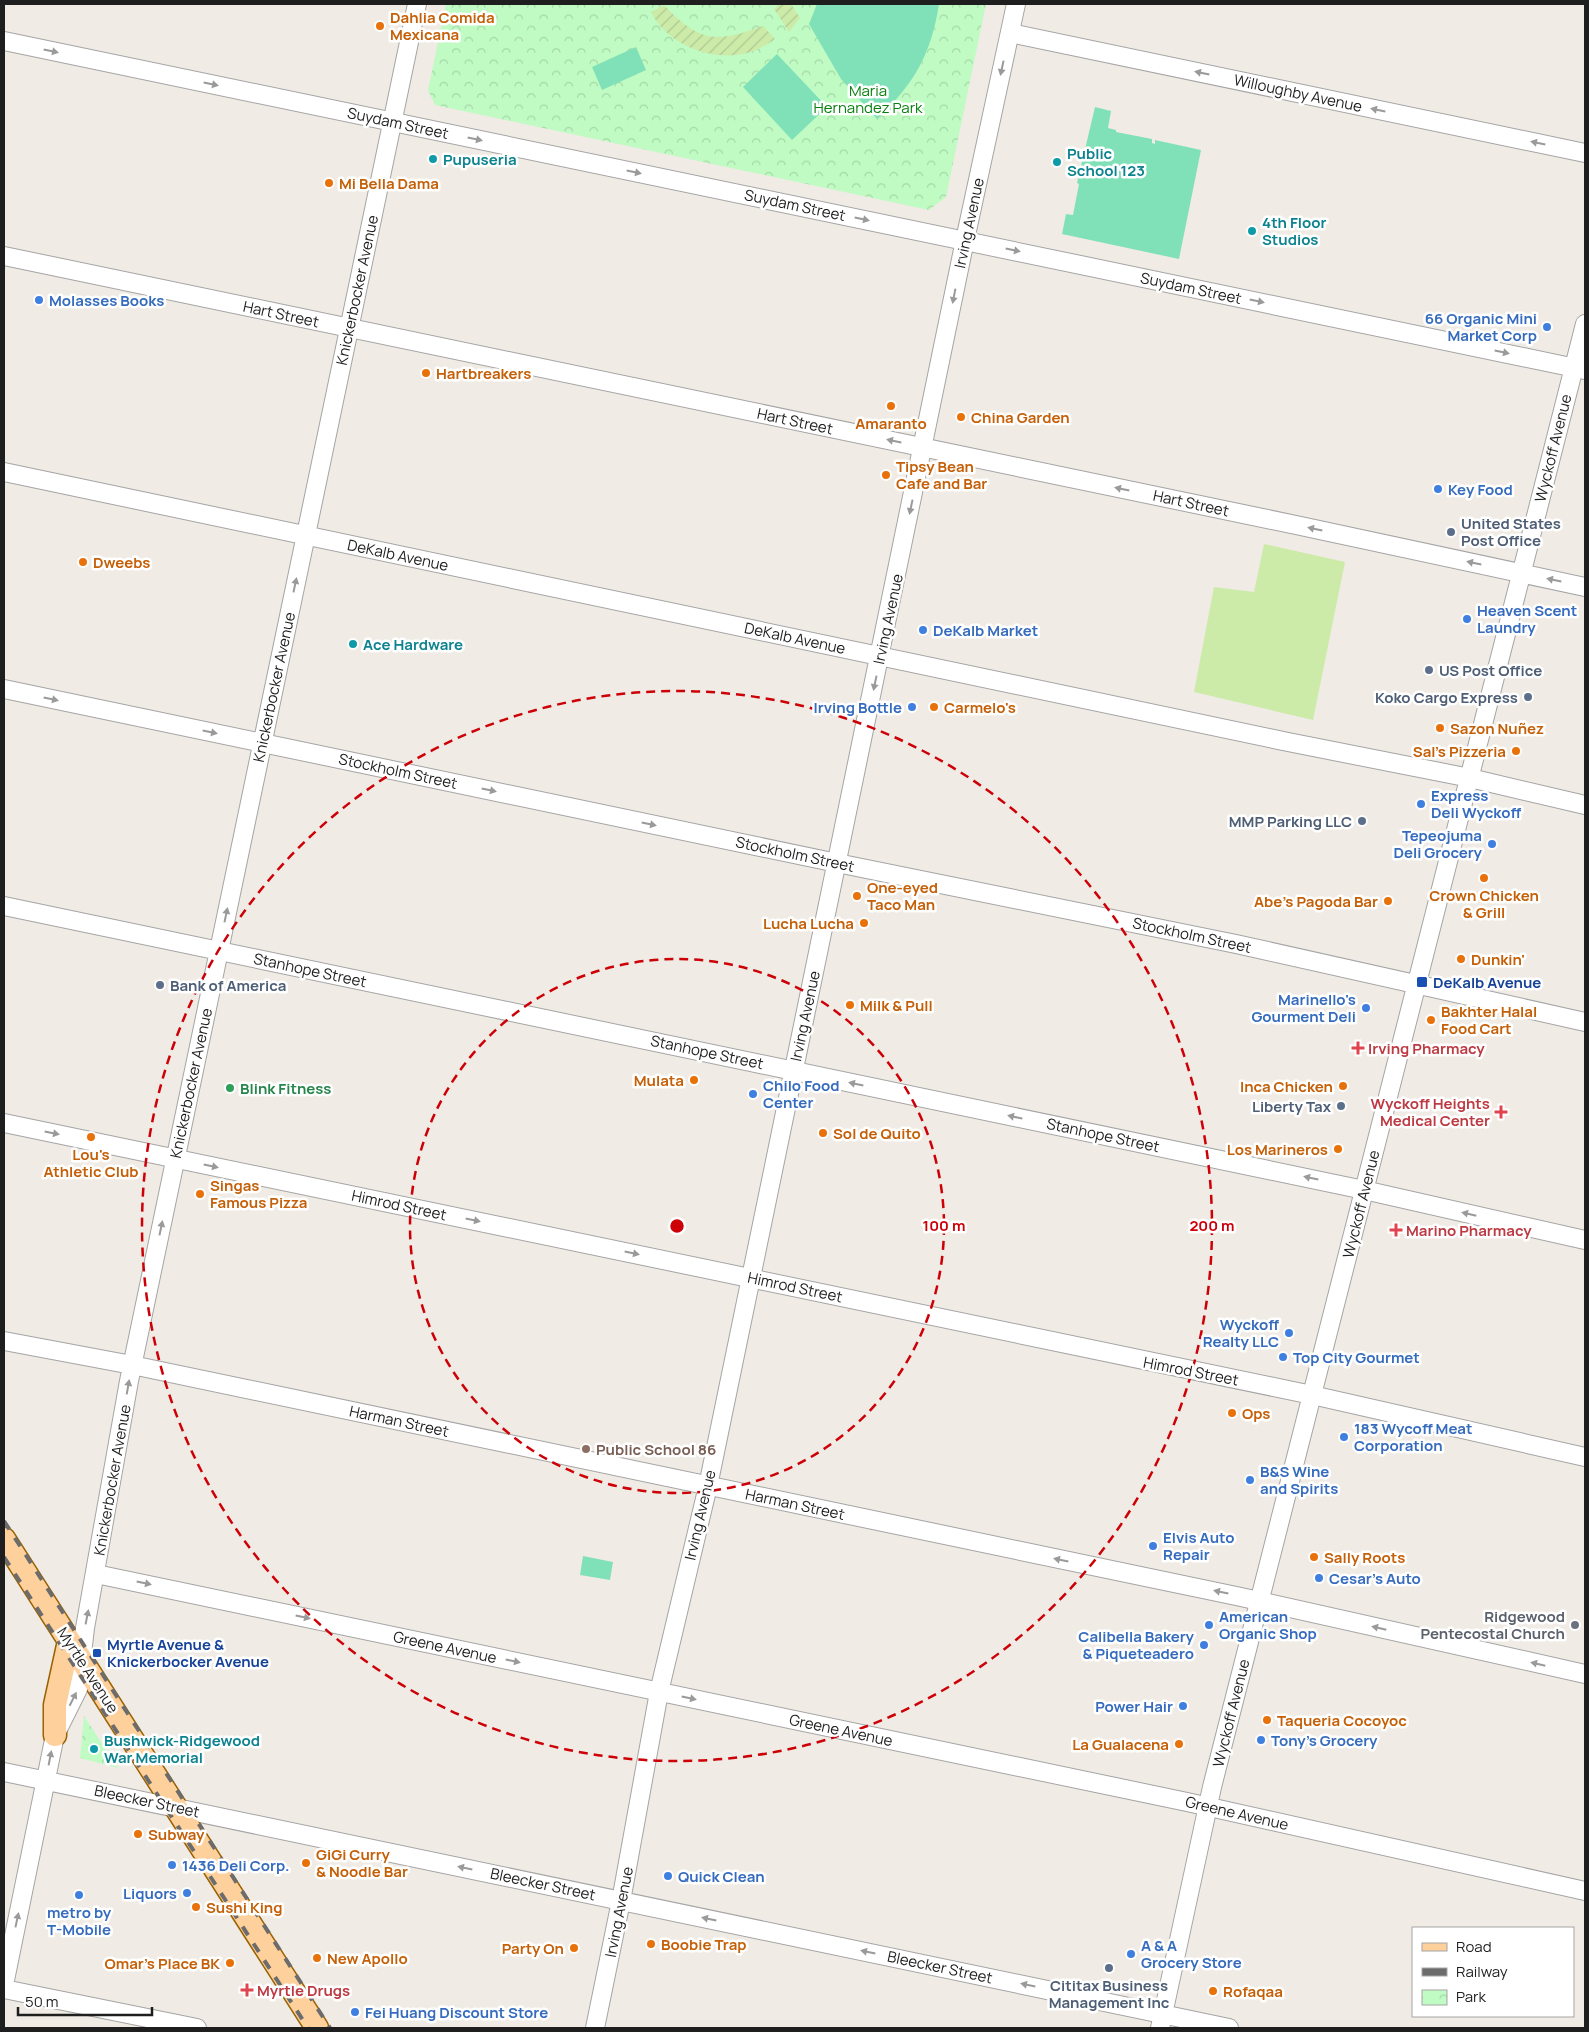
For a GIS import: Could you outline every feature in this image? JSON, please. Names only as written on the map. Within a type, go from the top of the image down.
[{"type":"main road","name":"Myrtle Avenue","points":[[7,1550],[82,1661],[317,2028]]},
{"type":"main road","points":[[55,1735],[55,1705],[69,1641]]},
{"type":"street","name":"Knickerbocker Avenue","points":[[4,1985],[55,1735],[78,1689],[85,1628],[132,1366],[417,4]]},
{"type":"street","name":"Irving Avenue","points":[[595,2028],[621,1901],[659,1692],[708,1486],[965,240],[1016,4]]},
{"type":"street","name":"Willoughby Avenue","points":[[1010,33],[1585,153]]},
{"type":"street","name":"Suydam Street","points":[[4,41],[1580,369]]},
{"type":"street","name":"Hart Street","points":[[4,256],[1585,587]]},
{"type":"street","name":"Wyckoff Avenue","points":[[1161,2021],[1207,1806],[1522,573],[1580,369],[1585,324]]},
{"type":"street","name":"DeKalb Avenue","points":[[4,472],[1288,742],[1470,778],[1585,805]]},
{"type":"street","name":"Stockholm Street","points":[[4,689],[837,863],[1236,944],[1585,1022]]},
{"type":"street","name":"Stanhope Street","points":[[4,906],[1364,1190],[1585,1240]]},
{"type":"street","name":"Himrod Street","points":[[4,1123],[1312,1395],[1585,1457]]},
{"type":"street","name":"Harman Street","points":[[4,1341],[1259,1600],[1585,1674]]},
{"type":"street","name":"Greene Avenue","points":[[96,1574],[1207,1806],[1585,1892]]},
{"type":"street","name":"Bleecker Street","points":[[4,1772],[621,1901],[1161,2021],[1229,2028]]},
{"type":"street","points":[[4,1989],[198,2028]]},
{"type":"green space","name":"Maria Hernandez Park","points":[[446,4],[986,4],[946,197],[929,210],[435,105],[428,90]]},
{"type":"green space","points":[[778,4],[791,4],[800,18],[789,32],[774,9]]},
{"type":"green space","points":[[817,4],[939,4],[931,39],[919,68],[911,81],[877,119],[841,79],[809,24]]},
{"type":"green space","points":[[664,5],[688,27],[699,33],[721,37],[747,32],[763,26],[775,39],[747,53],[719,55],[705,53],[679,42],[658,24],[651,12]]},
{"type":"green space","points":[[636,47],[646,70],[602,90],[592,67]]},
{"type":"green space","points":[[777,54],[827,107],[792,140],[743,87]]},
{"type":"green space","points":[[1095,107],[1111,111],[1108,128],[1116,130],[1116,132],[1152,139],[1152,143],[1155,144],[1155,140],[1201,150],[1179,259],[1062,234],[1066,214],[1073,215],[1079,184],[1077,183]]},
{"type":"green space","points":[[1264,544],[1345,562],[1313,720],[1194,692],[1214,587],[1254,592]]},
{"type":"green space","points":[[583,1556],[613,1562],[610,1580],[580,1575]]},
{"type":"green space","points":[[84,1716],[118,1768],[80,1758]]},
{"type":"railway","points":[[4,1521],[330,2028]]},
{"type":"railway","points":[[4,1557],[308,2028]]},
{"type":"place","name":"Dahlia Comida Mexicana","points":[[380,26]]},
{"type":"place","name":"Pupuseria","points":[[433,159]]},
{"type":"place","name":"Public School 123","points":[[1057,162]]},
{"type":"place","name":"Mi Bella Dama","points":[[329,183]]},
{"type":"place","name":"4th Floor Studios","points":[[1252,231]]},
{"type":"place","name":"Molasses Books","points":[[39,300]]},
{"type":"place","name":"66 Organic Mini Market Corp","points":[[1547,327]]},
{"type":"place","name":"Hartbreakers","points":[[426,373]]},
{"type":"place","name":"Amaranto","points":[[891,406]]},
{"type":"place","name":"China Garden","points":[[961,417]]},
{"type":"place","name":"Tipsy Bean Cafe and Bar","points":[[886,475]]},
{"type":"place","name":"Key Food","points":[[1438,489]]},
{"type":"place","name":"United States Post Office","points":[[1451,532]]},
{"type":"place","name":"Dweebs","points":[[83,562]]},
{"type":"place","name":"Heaven Scent Laundry","points":[[1467,619]]},
{"type":"place","name":"DeKalb Market","points":[[923,630]]},
{"type":"place","name":"Ace Hardware","points":[[353,644]]},
{"type":"place","name":"US Post Office","points":[[1429,670]]},
{"type":"place","name":"Koko Cargo Express","points":[[1528,697]]},
{"type":"place","name":"Irving Bottle","points":[[912,707]]},
{"type":"place","name":"Carmelo's","points":[[934,707]]},
{"type":"place","name":"Sazon Nuñez","points":[[1440,728]]},
{"type":"place","name":"Sal's Pizzeria","points":[[1516,751]]},
{"type":"place","name":"Express Deli Wyckoff","points":[[1421,804]]},
{"type":"place","name":"MMP Parking LLC","points":[[1362,821]]},
{"type":"place","name":"Tepeojuma Deli Grocery","points":[[1492,844]]},
{"type":"place","name":"Crown Chicken & Grill","points":[[1484,878]]},
{"type":"place","name":"One-eyed Taco Man","points":[[857,896]]},
{"type":"place","name":"Abe's Pagoda Bar","points":[[1388,901]]},
{"type":"place","name":"Lucha Lucha","points":[[864,923]]},
{"type":"place","name":"Dunkin'","points":[[1461,959]]},
{"type":"place","name":"DeKalb Avenue","points":[[1422,982]]},
{"type":"place","name":"Bank of America","points":[[160,985]]},
{"type":"place","name":"Milk & Pull","points":[[850,1005]]},
{"type":"place","name":"Marinello's Gourment Deli","points":[[1366,1008]]},
{"type":"place","name":"Bakhter Halal Food Cart","points":[[1431,1020]]},
{"type":"place","name":"Irving Pharmacy","points":[[1358,1048]]},
{"type":"place","name":"Mulata","points":[[694,1080]]},
{"type":"place","name":"Inca Chicken","points":[[1343,1086]]},
{"type":"place","name":"Blink Fitness","points":[[230,1088]]},
{"type":"place","name":"Chilo Food Center","points":[[753,1094]]},
{"type":"place","name":"Liberty Tax","points":[[1341,1106]]},
{"type":"place","name":"Wyckoff Heights Medical Center","points":[[1501,1112]]},
{"type":"place","name":"Sol de Quito","points":[[823,1133]]},
{"type":"place","name":"Lou's Athletic Club","points":[[91,1137]]},
{"type":"place","name":"Los Marineros","points":[[1338,1149]]},
{"type":"place","name":"Singas Famous Pizza","points":[[200,1194]]},
{"type":"place","name":"Marino Pharmacy","points":[[1396,1230]]},
{"type":"place","name":"Wyckoff Realty LLC","points":[[1289,1333]]},
{"type":"place","name":"Top City Gourmet","points":[[1283,1357]]},
{"type":"place","name":"Ops","points":[[1232,1413]]},
{"type":"place","name":"183 Wycoff Meat Corporation","points":[[1344,1437]]},
{"type":"place","name":"Public School 86","points":[[586,1449]]},
{"type":"place","name":"B&S Wine and Spirits","points":[[1250,1480]]},
{"type":"place","name":"Elvis Auto Repair","points":[[1153,1546]]},
{"type":"place","name":"Sally Roots","points":[[1314,1557]]},
{"type":"place","name":"Cesar's Auto","points":[[1319,1578]]},
{"type":"place","name":"American Organic Shop","points":[[1209,1625]]},
{"type":"place","name":"Ridgewood Pentecostal Church","points":[[1575,1625]]},
{"type":"place","name":"Calibella Bakery & Piqueteadero","points":[[1204,1645]]},
{"type":"place","name":"Myrtle Avenue & Knickerbocker Avenue","points":[[97,1653]]},
{"type":"place","name":"Power Hair","points":[[1183,1706]]},
{"type":"place","name":"Taqueria Cocoyoc","points":[[1267,1720]]},
{"type":"place","name":"Tony's Grocery","points":[[1261,1740]]},
{"type":"place","name":"La Gualacena","points":[[1179,1744]]},
{"type":"place","name":"Bushwick-Ridgewood War Memorial","points":[[94,1749]]},
{"type":"place","name":"Subway","points":[[138,1834]]},
{"type":"place","name":"GiGi Curry & Noodle Bar","points":[[306,1863]]},
{"type":"place","name":"1436 Deli Corp.","points":[[172,1865]]},
{"type":"place","name":"Quick Clean","points":[[668,1876]]},
{"type":"place","name":"Liquors","points":[[187,1893]]},
{"type":"place","name":"metro by T-Mobile","points":[[79,1895]]},
{"type":"place","name":"Sushi King","points":[[196,1907]]},
{"type":"place","name":"Boobie Trap","points":[[651,1944]]},
{"type":"place","name":"Party On","points":[[574,1948]]},
{"type":"place","name":"A & A Grocery Store","points":[[1131,1954]]},
{"type":"place","name":"New Apollo","points":[[317,1958]]},
{"type":"place","name":"Omar's Place BK","points":[[230,1963]]},
{"type":"place","name":"Cititax Business Management Inc","points":[[1109,1968]]},
{"type":"place","name":"Myrtle Drugs","points":[[247,1990]]},
{"type":"place","name":"Rofaqaa","points":[[1213,1991]]},
{"type":"place","name":"Fei Huang Discount Store","points":[[355,2012]]}]
